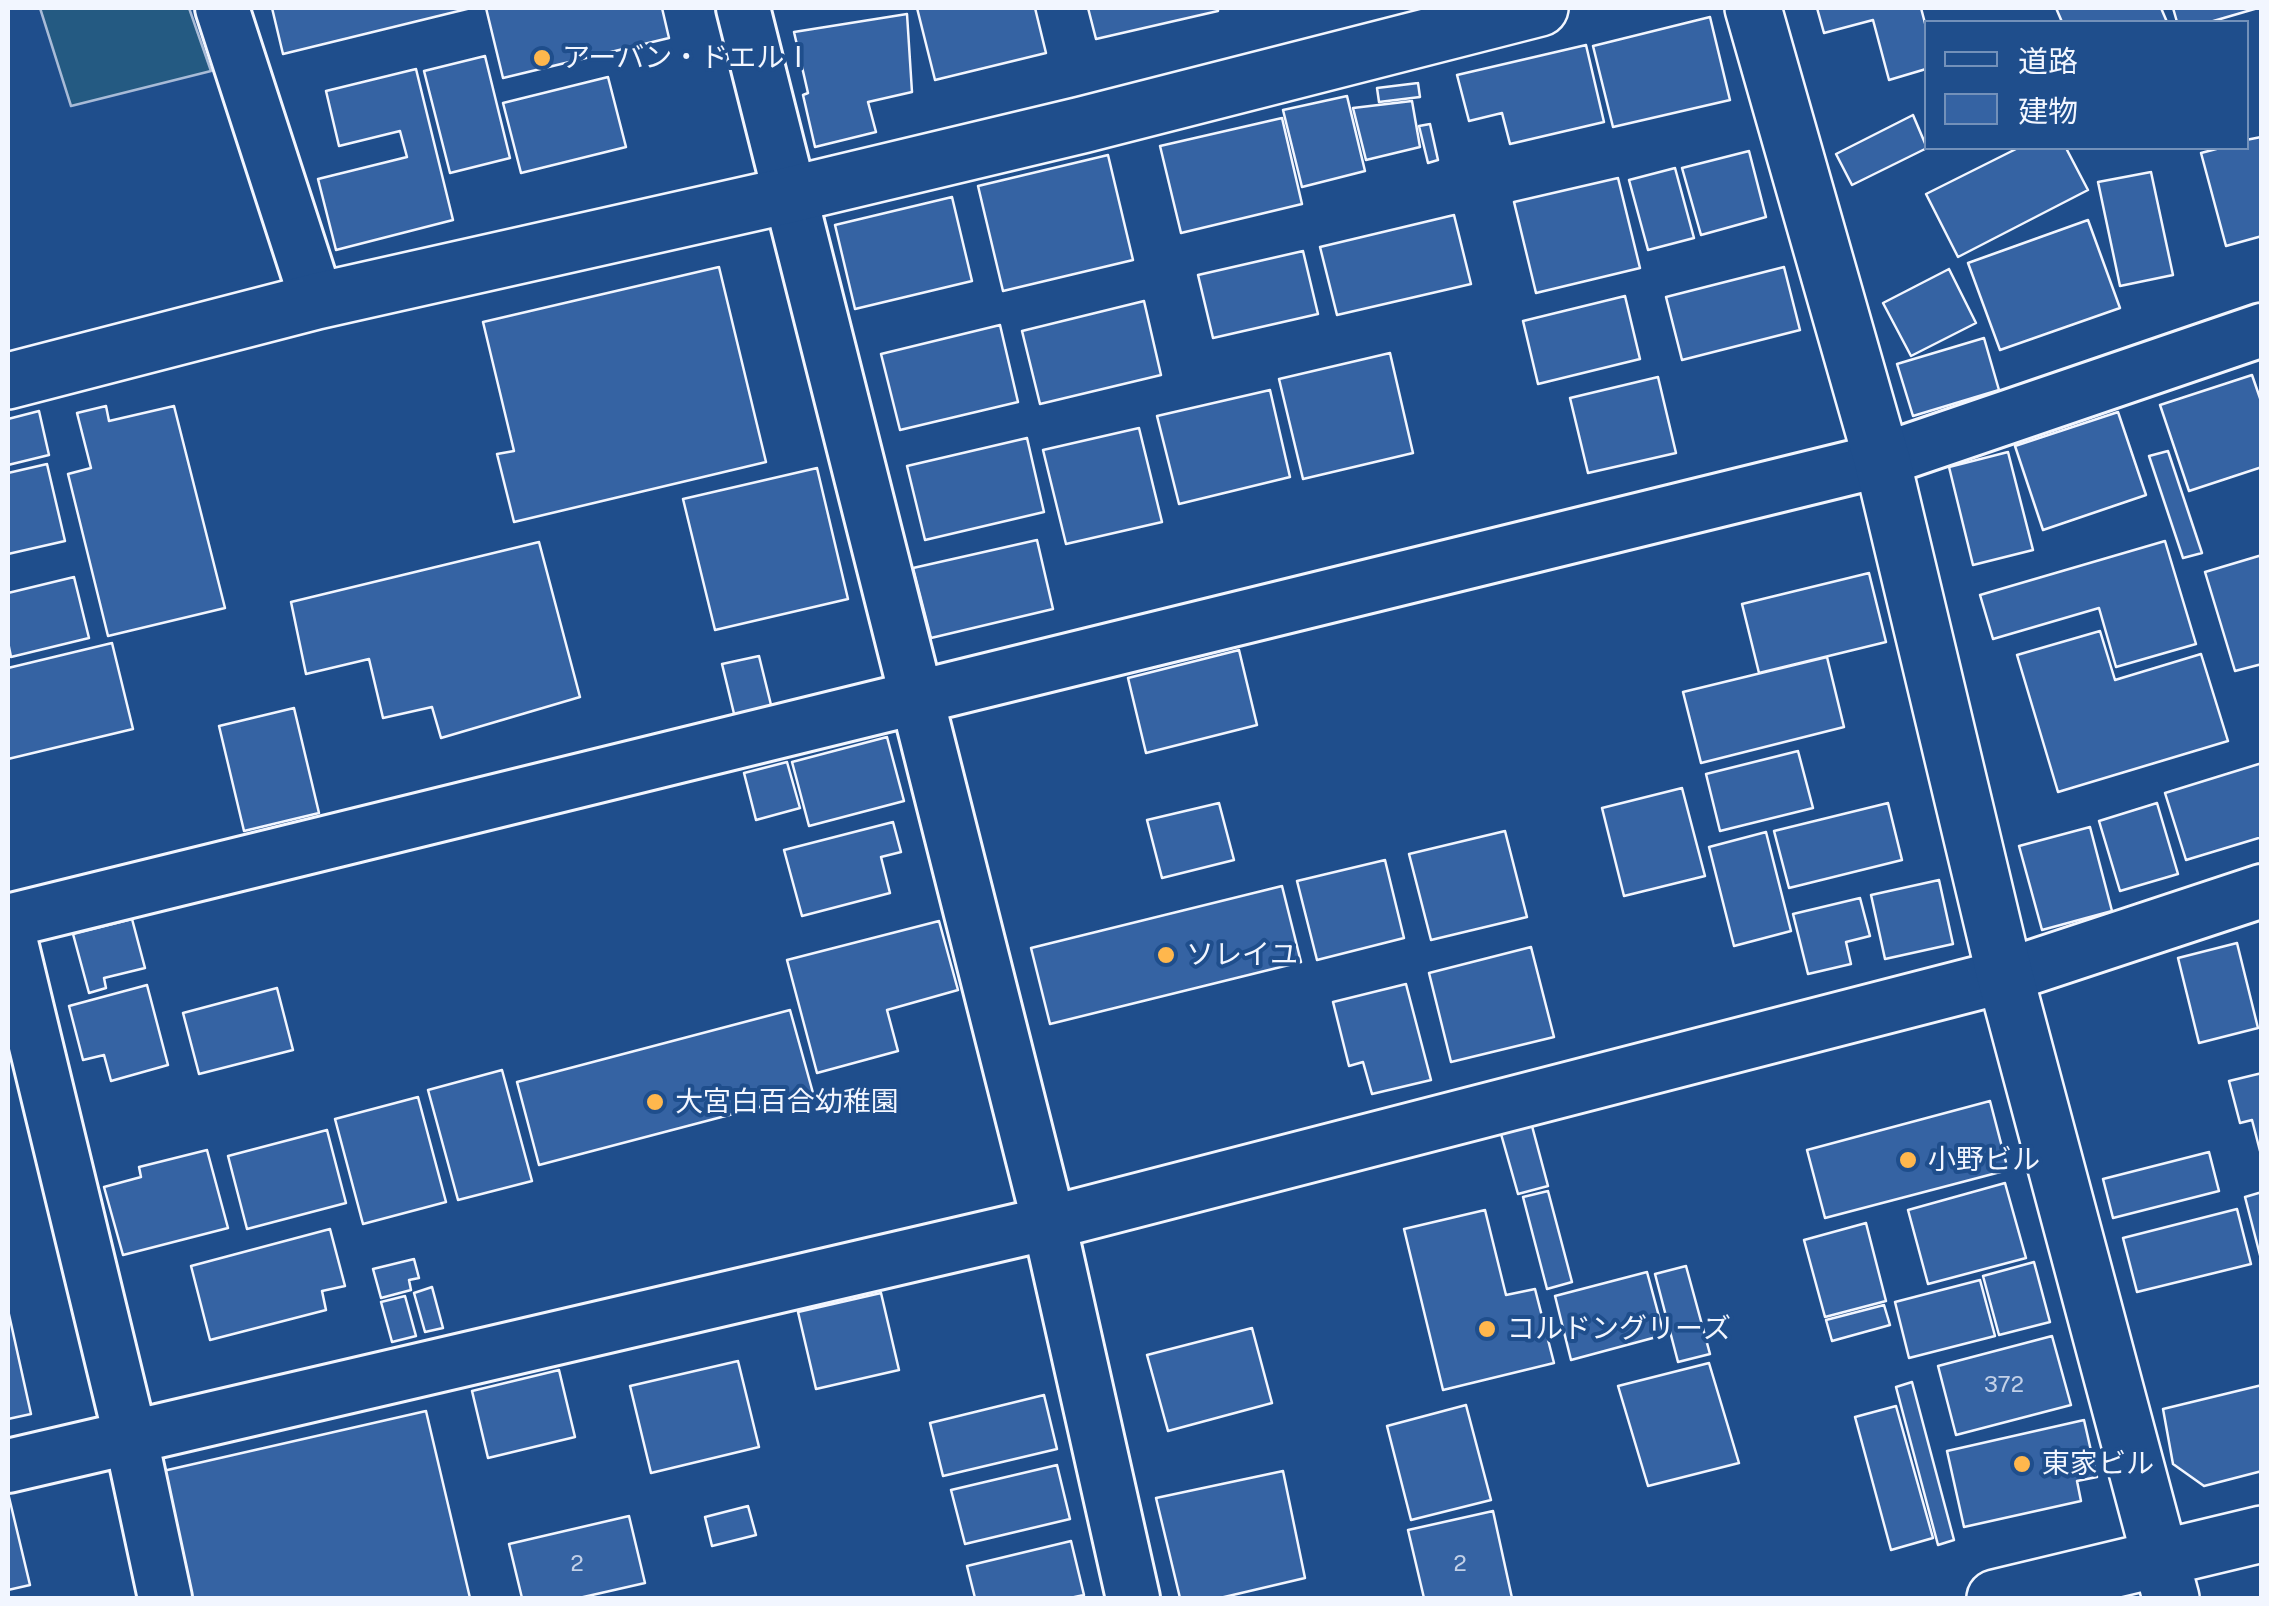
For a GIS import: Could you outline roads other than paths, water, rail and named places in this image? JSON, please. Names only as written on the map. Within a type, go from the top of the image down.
[{"type":"street","points":[[222,8],[317,302]]},
{"type":"street","points":[[743,8],[1049,1223],[1132,1598]]},
{"type":"street","points":[[8,381],[317,302],[1082,125],[1540,8]]},
{"type":"street","points":[[1753,8],[1882,460],[2005,976],[2166,1578]]},
{"type":"street","points":[[8,921],[1882,460],[2262,330]]},
{"type":"street","points":[[8,1466],[1049,1223],[2005,976],[2262,891]]},
{"type":"street","points":[[8,930],[131,1439],[165,1598]]},
{"type":"street","points":[[1995,1598],[2166,1578],[2262,1534]]},
{"type":"place","name":"アーバン・ドエルⅠ","points":[[542,58]]},
{"type":"place","name":"ソレイユ","points":[[1166,955]]},
{"type":"place","name":"大宮白百合幼稚園","points":[[655,1102]]},
{"type":"place","name":"小野ビル","points":[[1908,1160]]},
{"type":"place","name":"コルドングリーズ","points":[[1487,1329]]},
{"type":"place","name":"東家ビル","points":[[2022,1464]]}]
